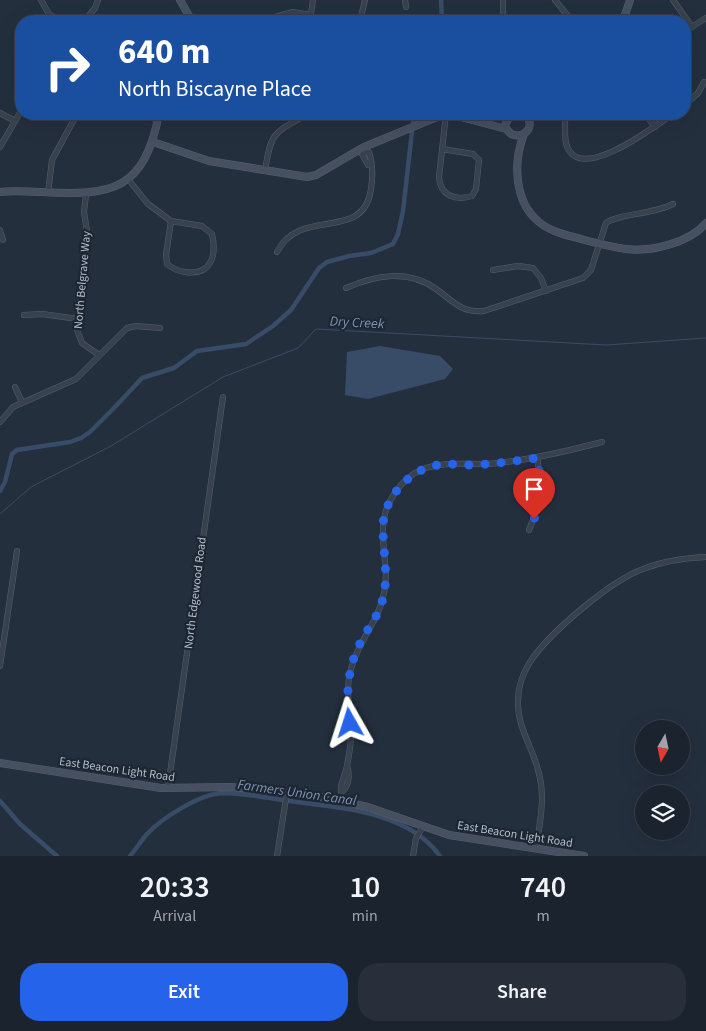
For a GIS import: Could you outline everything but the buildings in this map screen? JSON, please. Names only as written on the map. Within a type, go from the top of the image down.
[{"type":"street","points":[[41,0],[51,15]]},
{"type":"street","points":[[90,15],[98,0]]},
{"type":"street","points":[[180,0],[189,15]]},
{"type":"street","points":[[282,15],[293,12],[310,14],[313,0]]},
{"type":"street","points":[[361,15],[365,0]]},
{"type":"street","points":[[405,0],[406,6]]},
{"type":"street","points":[[503,0],[503,15]]},
{"type":"street","points":[[555,0],[567,15]]},
{"type":"street","points":[[625,15],[630,0]]},
{"type":"street","points":[[673,0],[684,15]]},
{"type":"street","points":[[692,27],[706,18]]},
{"type":"street","points":[[691,100],[704,82]]},
{"type":"street","points":[[0,113],[15,121],[0,146]]},
{"type":"street","points":[[48,192],[52,160],[74,120]]},
{"type":"street","points":[[0,192],[86,194],[109,189],[128,179],[142,163],[153,142],[158,120]]},
{"type":"street","points":[[265,171],[269,146],[276,132],[297,120]]},
{"type":"street","points":[[153,142],[209,161],[307,177],[316,175],[412,127],[432,120]]},
{"type":"street","points":[[442,149],[473,154],[479,160],[475,193],[472,196],[459,198],[445,193],[439,183],[442,149],[445,120]]},
{"type":"street","points":[[476,120],[497,124],[509,132],[520,144]]},
{"type":"street","points":[[497,124],[503,120]]},
{"type":"street","points":[[509,120],[509,132]]},
{"type":"street","points":[[528,120],[530,125],[520,144],[518,176],[520,191],[531,215],[550,229],[625,249],[644,249],[683,240],[706,223]]},
{"type":"street","points":[[564,120],[566,146],[572,154],[586,159],[611,152],[636,140],[665,120]]},
{"type":"street","points":[[650,120],[655,127]]},
{"type":"street","points":[[509,132],[524,134]]},
{"type":"street","points":[[277,252],[282,242],[295,231],[352,219],[361,214],[369,198],[371,166],[373,164],[369,152],[365,150]]},
{"type":"street","points":[[128,179],[148,204],[171,221],[202,226],[212,234],[214,241],[210,264],[206,269],[194,273],[178,271],[168,264],[166,255],[171,221]]},
{"type":"street","name":"North Belgrave Way","points":[[86,194],[84,212],[88,238],[77,330],[79,339],[99,355]]},
{"type":"street","points":[[346,288],[383,276],[409,277],[436,289],[460,309],[475,312],[484,311],[586,276],[591,270],[603,229],[611,219],[662,210],[673,204]]},
{"type":"street","points":[[0,230],[3,240]]},
{"type":"street","points":[[493,270],[518,266],[533,268],[541,278],[546,291]]},
{"type":"street","points":[[24,315],[42,314],[78,319]]},
{"type":"street","points":[[0,422],[6,412],[22,402],[72,381],[127,328],[136,326],[160,328]]},
{"type":"street","points":[[15,386],[22,402]]},
{"type":"street","name":"North Edgewood Road","points":[[168,788],[223,397]]},
{"type":"street","points":[[341,801],[349,777],[347,766],[351,731],[347,688],[350,669],[356,652],[377,615],[384,595],[386,563],[382,529],[392,497],[410,477],[438,464],[496,464],[537,458],[602,442]]},
{"type":"street","points":[[529,530],[541,497],[537,458]]},
{"type":"street","points":[[0,666],[17,550]]},
{"type":"street","points":[[536,849],[542,790],[538,769],[520,722],[518,700],[523,677],[530,662],[542,648],[596,597],[625,577],[662,563],[706,557]]},
{"type":"street","name":"East Beacon Light Road","points":[[0,763],[168,788],[231,787],[286,798],[341,801],[391,814],[449,835],[584,856]]},
{"type":"street","points":[[277,856],[286,798]]},
{"type":"street","points":[[413,856],[417,836],[423,827]]},
{"type":"water","points":[[380,346],[440,356],[453,369],[445,379],[368,399],[345,395],[347,352]]},
{"type":"waterway","name":"Farmers Union Canal","points":[[441,0],[442,15]]},
{"type":"waterway","name":"Farmers Union Canal","points":[[0,491],[5,482],[12,454],[17,450],[70,442],[81,438],[90,432],[142,378],[174,368],[197,351],[246,344],[273,326],[291,310],[319,268],[327,262],[371,253],[393,244],[398,234],[403,211],[413,120]]},
{"type":"waterway","name":"Dry Creek","points":[[0,514],[31,487],[111,446],[223,377],[298,348],[316,329],[606,345],[706,338]]},
{"type":"waterway","name":"Farmers Union Canal","points":[[130,856],[147,834],[172,814],[193,802],[213,794],[222,793],[253,795],[368,813],[408,829],[426,840],[440,856]]},
{"type":"waterway","name":"Farmers Union Canal","points":[[0,801],[20,824],[57,856]]},
{"type":"route","points":[[350,723],[347,688],[350,669],[356,652],[381,606],[386,582],[382,529],[392,497],[401,486],[410,477],[438,464],[496,464],[537,458],[541,497],[534,519]]}]
